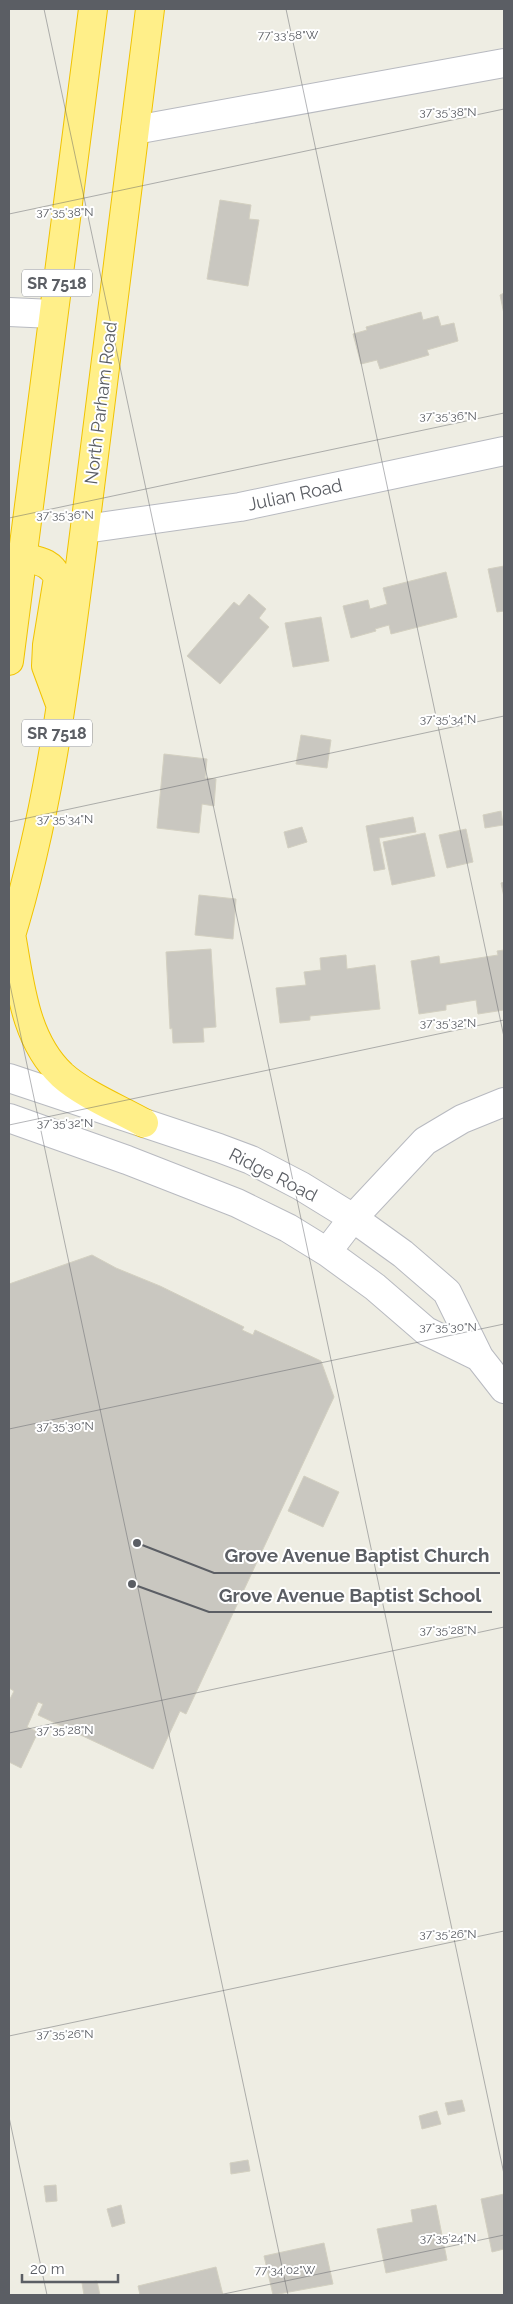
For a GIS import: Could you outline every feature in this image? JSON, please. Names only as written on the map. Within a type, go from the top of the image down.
[{"type":"highway","name":"SR 7518","points":[[9,661],[16,557],[53,314],[93,9]]},
{"type":"highway","name":"North Parham Road","points":[[10,938],[39,825],[77,605],[150,9]]},
{"type":"highway","points":[[16,557],[47,563],[54,569],[58,578],[47,645],[46,666],[61,706]]},
{"type":"highway","points":[[10,938],[24,1004],[38,1044],[63,1075],[76,1085],[144,1123]]},
{"type":"street","points":[[135,130],[504,63]]},
{"type":"street","points":[[9,312],[53,314]]},
{"type":"street","name":"Julian Road","points":[[85,529],[240,507],[504,451]]},
{"type":"street","name":"Ridge Road","points":[[9,1078],[251,1160],[301,1186],[353,1218],[403,1254],[447,1292],[479,1357],[504,1389]]},
{"type":"street","points":[[327,1252],[353,1218],[425,1141],[462,1118],[504,1102]]},
{"type":"street","name":"Ridge Road","points":[[9,1118],[237,1202],[288,1228],[327,1252],[375,1287],[426,1331],[479,1357]]},
{"type":"building","points":[[220,200],[251,205],[249,219],[259,220],[248,286],[207,279]]},
{"type":"building","points":[[504,293],[504,314],[500,295]]},
{"type":"building","points":[[421,312],[423,320],[438,316],[441,326],[454,323],[458,341],[427,350],[429,355],[380,369],[377,360],[361,364],[353,334],[367,330],[366,327]]},
{"type":"building","points":[[504,566],[504,611],[497,612],[488,569]]},
{"type":"building","points":[[446,572],[457,617],[391,634],[389,625],[351,638],[343,606],[368,600],[370,609],[387,604],[383,588]]},
{"type":"building","points":[[249,594],[266,609],[259,618],[269,627],[220,684],[187,656],[234,602],[239,606]]},
{"type":"building","points":[[321,617],[329,661],[293,667],[285,623]]},
{"type":"building","points":[[301,735],[331,740],[327,768],[296,764]]},
{"type":"building","points":[[164,754],[207,759],[205,778],[216,779],[214,806],[202,804],[199,833],[157,828]]},
{"type":"building","points":[[501,811],[503,825],[485,828],[483,815]]},
{"type":"building","points":[[413,817],[416,832],[379,838],[385,869],[374,871],[366,826]]},
{"type":"building","points":[[302,827],[307,842],[288,848],[284,832]]},
{"type":"building","points":[[466,829],[473,862],[447,868],[439,835]]},
{"type":"building","points":[[425,833],[435,876],[392,885],[383,842]]},
{"type":"building","points":[[504,882],[504,897],[501,883]]},
{"type":"building","points":[[199,895],[236,899],[233,939],[195,935]]},
{"type":"building","points":[[211,949],[216,1027],[203,1028],[204,1042],[173,1043],[172,1028],[170,1029],[166,952]]},
{"type":"building","points":[[504,950],[504,1010],[478,1014],[476,1000],[446,1005],[446,1010],[419,1014],[411,961],[439,956],[440,964],[498,955],[497,951]]},
{"type":"building","points":[[346,955],[347,969],[375,965],[380,1009],[310,1016],[310,1020],[280,1023],[276,988],[306,985],[304,972],[321,970],[320,958]]},
{"type":"building","points":[[92,1255],[244,1327],[242,1330],[253,1335],[255,1330],[321,1361],[334,1397],[186,1714],[180,1711],[153,1769],[38,1715],[43,1704],[38,1702],[27,1727],[38,1732],[21,1768],[9,1762],[9,1701],[14,1691],[9,1688],[9,1284]]},
{"type":"building","points":[[304,1476],[339,1492],[323,1527],[288,1511]]},
{"type":"building","points":[[462,2100],[465,2111],[448,2115],[445,2103]]},
{"type":"building","points":[[437,2111],[441,2124],[422,2129],[419,2116]]},
{"type":"building","points":[[248,2160],[250,2171],[231,2174],[230,2163]]},
{"type":"building","points":[[56,2185],[57,2201],[46,2202],[44,2186]]},
{"type":"building","points":[[504,2194],[504,2249],[492,2252],[481,2199]]},
{"type":"building","points":[[121,2205],[125,2223],[112,2227],[107,2209]]},
{"type":"building","points":[[436,2205],[447,2260],[386,2273],[377,2229],[413,2222],[411,2210]]},
{"type":"building","points":[[324,2243],[333,2284],[273,2295],[264,2256]]},
{"type":"building","points":[[216,2267],[223,2295],[140,2295],[138,2286]]},
{"type":"building","points":[[97,2281],[100,2295],[84,2295],[82,2283]]},
{"type":"place","name":"Grove Avenue Baptist Church","points":[[137,1543]]},
{"type":"place","name":"Grove Avenue Baptist School","points":[[132,1584]]}]
